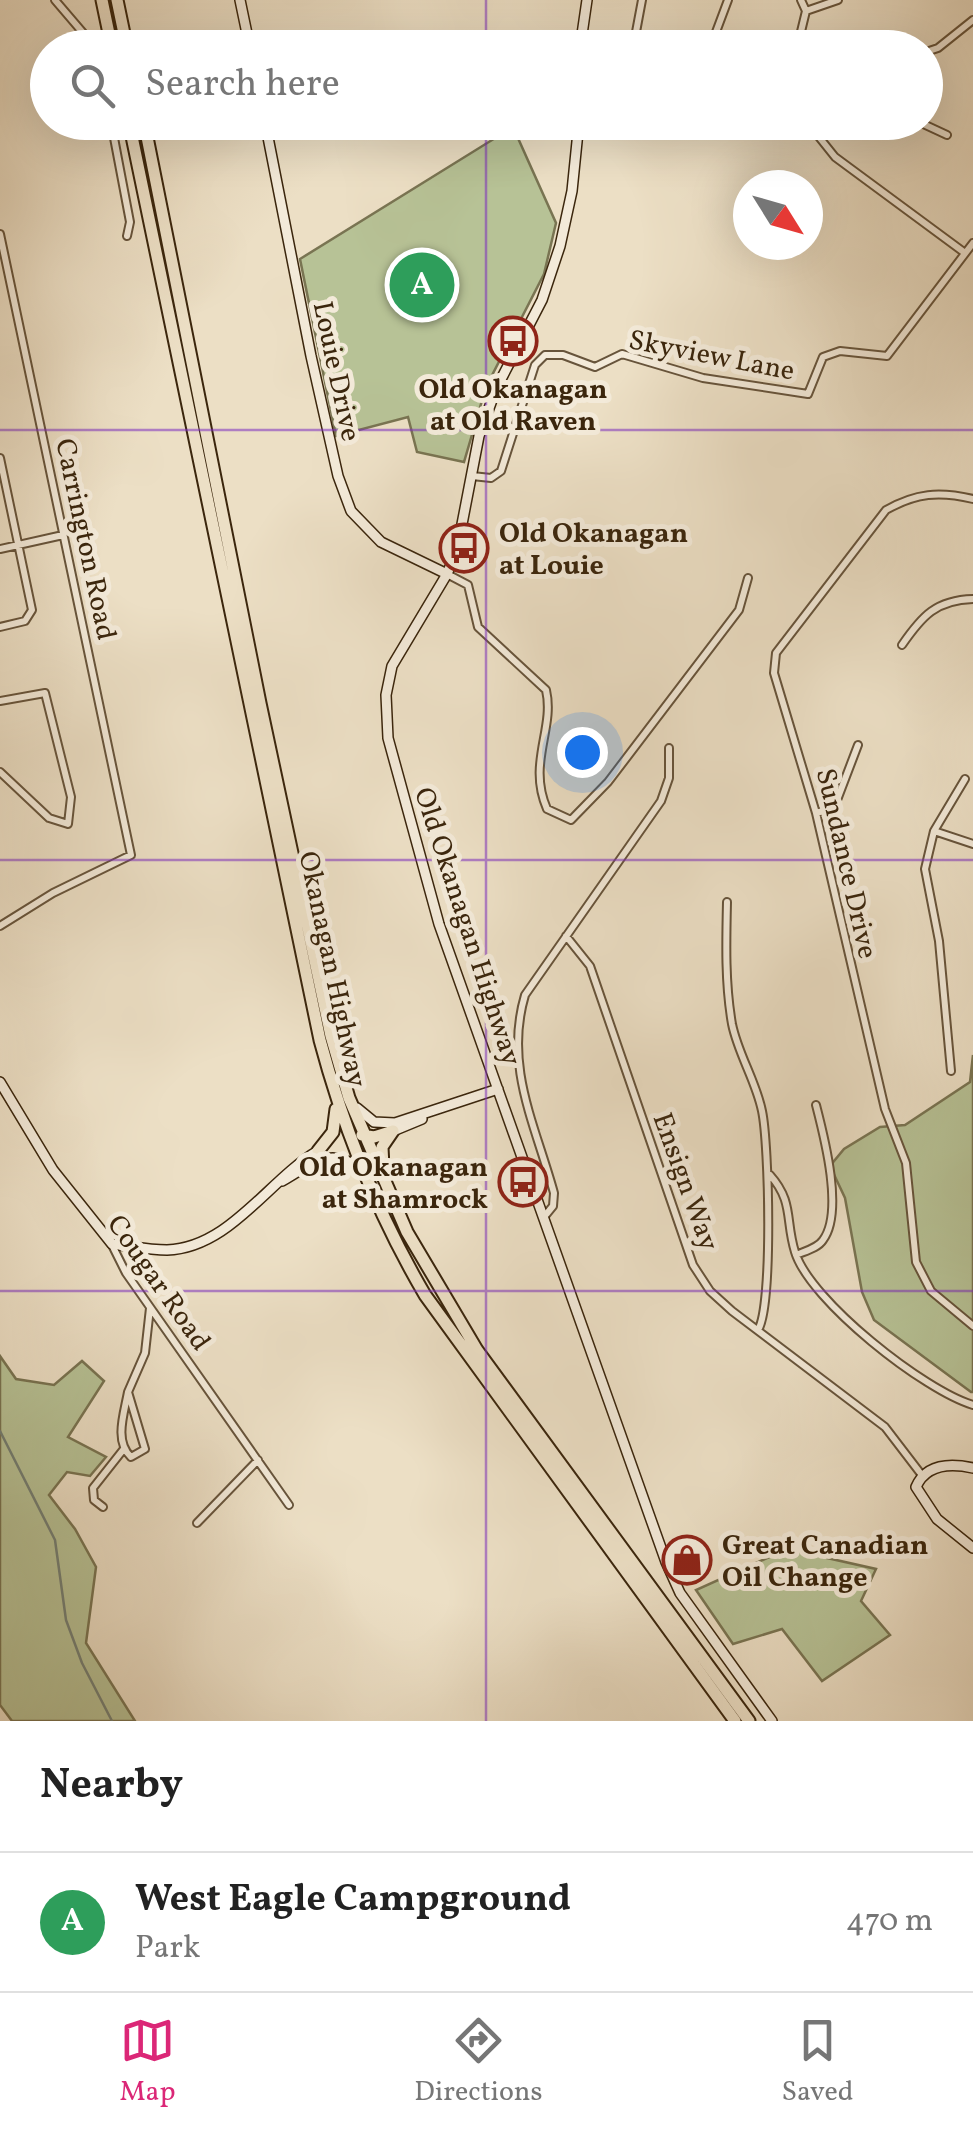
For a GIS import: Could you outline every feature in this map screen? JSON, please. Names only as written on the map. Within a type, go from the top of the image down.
[{"type":"highway","points":[[109,2],[113,30]]},
{"type":"highway","points":[[109,2],[120,30]]},
{"type":"highway","name":"Okanagan Highway","points":[[141,140],[330,1080],[350,1140],[425,1296],[735,1721]]},
{"type":"highway","name":"Okanagan Highway","points":[[145,140],[151,153],[260,704],[331,1036],[349,1098],[407,1232],[477,1350],[749,1721]]},
{"type":"highway","points":[[330,1080],[345,1100],[354,1127],[364,1136],[393,1132]]},
{"type":"highway","points":[[318,1150],[336,1125],[330,1080]]},
{"type":"highway","points":[[386,1186],[382,1147],[393,1132]]},
{"type":"highway","points":[[318,1150],[350,1140],[360,1147],[370,1170],[386,1186]]},
{"type":"street","points":[[55,0],[81,30]]},
{"type":"street","points":[[240,0],[246,30]]},
{"type":"street","points":[[582,30],[586,0]]},
{"type":"street","points":[[636,30],[642,0]]},
{"type":"street","points":[[717,30],[728,0]]},
{"type":"street","points":[[801,0],[806,11],[801,30]]},
{"type":"street","points":[[806,11],[838,0]]},
{"type":"street","points":[[943,44],[973,20]]},
{"type":"street","points":[[943,134],[947,136]]},
{"type":"street","points":[[114,140],[130,222],[127,236]]},
{"type":"street","name":"Louie Drive","points":[[269,140],[314,373],[350,511],[380,542],[447,574]]},
{"type":"street","name":"Old Okanagan Highway","points":[[578,140],[560,246],[542,300],[496,389],[471,476],[457,550],[447,574],[392,666],[386,695],[388,738],[440,924],[680,1594],[772,1721]]},
{"type":"street","points":[[822,140],[835,156],[965,253],[973,243]]},
{"type":"street","name":"Carrington Road","points":[[0,234],[131,855],[53,893],[0,926]]},
{"type":"street","name":"Skyview Lane","points":[[471,476],[491,478],[501,472],[535,365],[545,356],[562,355],[595,367],[622,354],[703,378],[808,394],[823,357],[840,351],[887,356],[965,253]]},
{"type":"street","points":[[0,458],[32,610],[25,621],[0,627]]},
{"type":"street","name":"Sundance Drive","points":[[973,498],[946,492],[912,495],[886,510],[776,653],[774,673],[816,813],[880,1091],[906,1164],[916,1262],[932,1291],[973,1326]]},
{"type":"street","points":[[0,549],[64,535]]},
{"type":"street","points":[[447,574],[468,585],[478,627],[546,690],[549,702],[538,752],[541,795],[547,809],[571,820],[608,782],[738,610],[748,578]]},
{"type":"street","points":[[902,645],[922,616],[948,600],[973,599]]},
{"type":"street","points":[[0,701],[45,693],[71,797],[68,824],[49,818],[0,772]]},
{"type":"street","points":[[816,813],[834,808],[858,745]]},
{"type":"street","points":[[543,1218],[553,1206],[554,1193],[515,1057],[515,1028],[526,995],[661,802],[669,778],[670,748]]},
{"type":"street","points":[[951,1071],[925,869],[934,830],[965,778]]},
{"type":"street","points":[[934,830],[973,844]]},
{"type":"street","points":[[727,902],[725,957],[732,1027],[761,1107],[769,1174],[765,1272],[768,1304],[758,1330]]},
{"type":"street","name":"Ensign Way","points":[[566,936],[590,966],[693,1266],[710,1291],[884,1427],[921,1474]]},
{"type":"street","name":"Cougar Road","points":[[0,1082],[53,1170],[112,1244],[150,1307],[289,1505]]},
{"type":"street","points":[[349,1098],[360,1113],[382,1124],[439,1110],[498,1089]]},
{"type":"street","points":[[796,1254],[820,1244],[828,1230],[830,1167],[816,1105]]},
{"type":"street","points":[[393,1132],[439,1110]]},
{"type":"street","points":[[112,1244],[168,1250],[192,1245],[218,1232],[318,1150]]},
{"type":"street","points":[[276,1184],[327,1157],[343,1158],[364,1173]]},
{"type":"street","points":[[769,1174],[786,1193],[796,1254],[815,1286],[844,1316],[939,1389],[973,1405]]},
{"type":"street","points":[[103,1507],[94,1500],[92,1488],[123,1450],[128,1392],[145,1354],[150,1307]]},
{"type":"street","points":[[123,1450],[131,1458],[145,1449],[128,1392]]},
{"type":"street","points":[[197,1523],[258,1460]]},
{"type":"street","points":[[973,1468],[933,1468],[921,1474],[916,1487],[938,1519],[973,1548]]},
{"type":"green space","points":[[492,140],[519,140],[556,223],[544,274],[486,387],[464,462],[417,452],[408,417],[336,436],[300,259]]},
{"type":"green space","points":[[973,1055],[971,1392],[874,1320],[862,1292],[845,1198],[830,1166],[844,1149],[880,1127],[905,1125],[970,1082]]},
{"type":"green space","points":[[0,1356],[16,1379],[54,1385],[82,1361],[104,1381],[68,1437],[106,1457],[90,1476],[67,1472],[49,1495],[75,1529],[96,1567],[86,1643],[135,1721],[12,1721],[0,1705]]},
{"type":"green space","points":[[787,1549],[876,1569],[861,1601],[890,1635],[822,1681],[782,1629],[733,1644],[696,1590]]},
{"type":"waterway","points":[[0,1431],[55,1540],[66,1620],[82,1663],[112,1721]]},
{"type":"place","name":"West Eagle Campground","points":[[422,285]]},
{"type":"place","name":"Old Okanagan at Old Raven","points":[[513,341]]},
{"type":"place","name":"Old Okanagan at Louie","points":[[464,548]]},
{"type":"place","name":"Old Okanagan at Shamrock","points":[[523,1182]]},
{"type":"place","name":"Great Canadian Oil Change","points":[[687,1560]]}]
